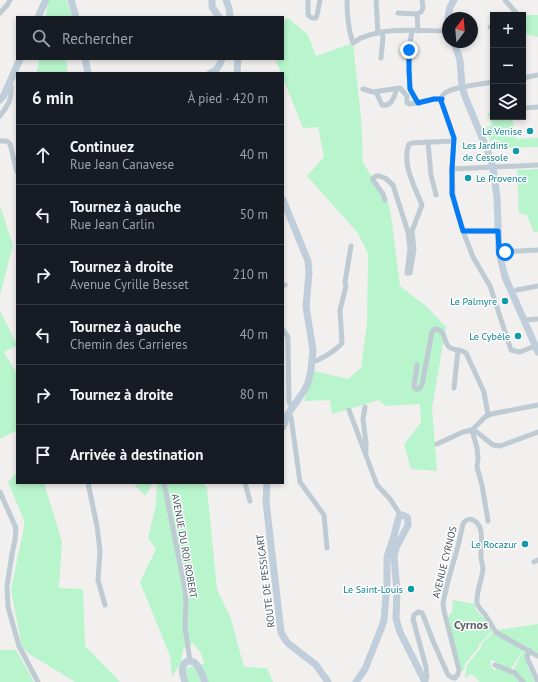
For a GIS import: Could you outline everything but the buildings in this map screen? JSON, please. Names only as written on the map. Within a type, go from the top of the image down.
[{"type":"street","points":[[0,14],[10,0]]},
{"type":"street","points":[[38,16],[46,0]]},
{"type":"street","points":[[71,0],[76,16]]},
{"type":"street","points":[[212,0],[212,7],[218,16]]},
{"type":"street","points":[[226,0],[230,16]]},
{"type":"street","points":[[308,0],[308,15],[312,18],[316,18],[320,0]]},
{"type":"street","points":[[347,0],[347,16],[350,36],[353,43],[363,37],[380,32],[442,31]]},
{"type":"street","points":[[376,0],[380,32],[383,37],[381,58]]},
{"type":"street","points":[[398,13],[417,14],[421,12],[423,8],[422,0]]},
{"type":"street","points":[[505,0],[515,12]]},
{"type":"street","points":[[449,12],[450,6],[453,2]]},
{"type":"street","points":[[417,14],[418,31]]},
{"type":"street","points":[[412,31],[409,50],[410,89],[418,103]]},
{"type":"street","points":[[456,48],[460,60],[462,87],[493,167],[497,197],[499,252],[505,277],[537,349],[520,352],[511,350],[490,286],[473,257],[463,231],[452,194],[454,138],[441,101],[442,95],[448,90],[462,87],[490,82]]},
{"type":"street","points":[[0,100],[9,85],[20,60]]},
{"type":"street","points":[[85,60],[88,72]]},
{"type":"street","points":[[212,72],[216,70],[222,60]]},
{"type":"street","points":[[237,72],[238,60]]},
{"type":"street","points":[[526,78],[538,76]]},
{"type":"street","points":[[0,116],[9,103],[11,86],[9,85]]},
{"type":"street","points":[[363,89],[376,92],[400,88],[407,96],[407,103],[410,104],[434,99],[442,99]]},
{"type":"street","points":[[376,92],[382,105],[385,106],[391,101],[397,89]]},
{"type":"street","points":[[526,108],[538,107]]},
{"type":"street","points":[[0,141],[7,141],[10,144],[16,168]]},
{"type":"street","points":[[385,200],[383,194],[373,180],[376,176],[385,178],[393,186],[408,232],[410,249],[407,273],[410,273],[414,250],[412,231],[422,205],[408,170],[406,154],[407,149],[409,144],[453,141]]},
{"type":"street","points":[[428,142],[431,175],[436,195]]},
{"type":"street","points":[[452,169],[538,165]]},
{"type":"street","points":[[284,202],[308,261],[309,273],[306,307],[313,350],[312,362],[306,387],[290,411],[284,425]]},
{"type":"street","points":[[463,231],[498,231]]},
{"type":"street","points":[[312,362],[320,359],[340,346],[342,343],[340,310],[346,286],[345,282],[352,246]]},
{"type":"street","points":[[499,252],[538,250]]},
{"type":"street","points":[[517,290],[538,286]]},
{"type":"street","points":[[524,320],[538,319]]},
{"type":"street","points":[[417,364],[414,387],[419,389],[422,386],[432,332],[435,329],[442,331],[446,345],[450,348],[466,353],[482,386],[488,415]]},
{"type":"street","points":[[284,331],[288,337],[290,417],[300,482],[324,515],[328,548]]},
{"type":"street","points":[[454,388],[458,350]]},
{"type":"street","points":[[437,444],[463,432],[472,430],[488,415],[538,405]]},
{"type":"street","points":[[365,407],[363,419],[366,454]]},
{"type":"street","points":[[349,410],[377,484],[390,499],[401,516],[407,517],[408,525],[396,548],[394,558],[397,587],[396,619],[400,632],[425,681]]},
{"type":"street","points":[[472,430],[493,445],[500,446],[538,432]]},
{"type":"street","points":[[472,430],[477,448],[477,467],[482,485],[488,521]]},
{"type":"street","points":[[88,484],[100,551],[98,580],[105,605]]},
{"type":"street","name":"AVENUE DU ROI ROBERT","points":[[164,484],[185,589],[185,627],[190,661]]},
{"type":"street","points":[[245,484],[250,501]]},
{"type":"street","name":"ROUTE DE PESSICART","points":[[267,484],[266,502],[281,632],[286,641],[316,665],[328,682]]},
{"type":"street","points":[[0,492],[16,528],[7,586],[8,607],[19,646],[38,682]]},
{"type":"street","points":[[356,682],[365,669],[382,626],[385,612],[387,557],[398,520],[401,516]]},
{"type":"street","name":"AVENUE CYRNOS","points":[[425,681],[427,677],[426,667],[413,619],[414,615],[418,612],[422,613],[423,615],[448,674],[453,678],[456,677],[459,672],[443,603],[463,524],[468,520],[476,522],[481,531],[481,557],[483,569],[478,606],[488,618],[497,634],[538,656]]},
{"type":"street","points":[[530,651],[527,656],[528,660],[538,682]]},
{"type":"street","points":[[185,682],[182,674],[182,668],[184,663],[190,661],[193,661],[196,664],[205,682]]},
{"type":"street","points":[[495,665],[515,673],[523,682]]},
{"type":"green space","points":[[48,0],[66,0],[73,16],[46,16]]},
{"type":"green space","points":[[526,15],[538,15],[538,37],[526,34]]},
{"type":"green space","points":[[288,18],[308,35],[316,56],[353,43],[361,117],[363,163],[388,201],[400,286],[426,306],[446,327],[432,408],[437,471],[411,469],[404,444],[421,423],[420,404],[385,406],[379,400],[332,414],[330,400],[304,401],[314,371],[348,379],[361,368],[367,324],[368,254],[358,233],[307,176],[324,157],[318,127],[303,128],[284,80],[284,72],[281,72],[274,60],[284,60],[284,20]]},
{"type":"green space","points":[[39,60],[66,60],[68,72],[36,72]]},
{"type":"green space","points":[[490,112],[490,120],[487,113]]},
{"type":"green space","points":[[490,120],[513,120],[516,139],[538,138],[538,147],[502,148],[501,144],[496,139],[491,141],[493,147],[484,128],[491,126],[492,124]]},
{"type":"green space","points":[[538,169],[538,232],[534,232],[527,215],[519,213],[517,170]]},
{"type":"green space","points":[[0,206],[13,245],[0,295]]},
{"type":"green space","points":[[0,311],[16,343],[16,346],[4,352],[16,372],[16,431],[0,439]]},
{"type":"green space","points":[[16,473],[16,484],[44,484],[62,542],[59,588],[83,589],[85,646],[120,682],[75,682],[28,653],[22,647],[11,590],[24,527],[24,520],[8,482]]},
{"type":"green space","points":[[134,484],[152,484],[145,496]]},
{"type":"green space","points":[[157,484],[204,484],[207,488],[217,589],[231,619],[244,667],[267,668],[273,682],[188,682],[185,674],[186,668],[204,664],[201,653],[193,643],[183,649],[181,662],[172,677],[170,656],[140,582],[156,549],[148,538],[156,505]]},
{"type":"green space","points":[[453,600],[475,604],[476,610],[486,620],[492,631],[479,644],[479,647],[465,664],[464,671],[460,671],[448,619],[452,612]]},
{"type":"green space","points":[[538,624],[538,653],[497,631],[498,630]]},
{"type":"green space","points":[[493,632],[523,650],[511,669],[497,664],[492,660],[490,662],[491,666],[495,670],[498,667],[510,673],[520,682],[480,682],[470,674],[465,678],[467,665],[481,648],[481,644]]},
{"type":"green space","points":[[0,650],[16,650],[34,682],[0,682]]},
{"type":"green space","points":[[524,650],[526,652],[527,664],[535,682],[525,682],[513,670]]},
{"type":"place","name":"Le Venise","points":[[530,131]]},
{"type":"place","name":"Les Jardins de Cessole","points":[[516,151]]},
{"type":"place","name":"Le Provence","points":[[468,178]]},
{"type":"place","name":"Le Palmyre","points":[[505,301]]},
{"type":"place","name":"Le Cybèle","points":[[518,336]]},
{"type":"place","name":"Le Rocazur","points":[[525,544]]},
{"type":"place","name":"Le Saint-Louis","points":[[411,589]]},
{"type":"district","name":"Cyrnos","points":[[471,625]]},
{"type":"route","points":[[409,50],[410,89],[418,103],[434,99],[442,99],[441,101],[454,138],[452,194],[463,231],[498,231],[499,252],[505,252]]}]
